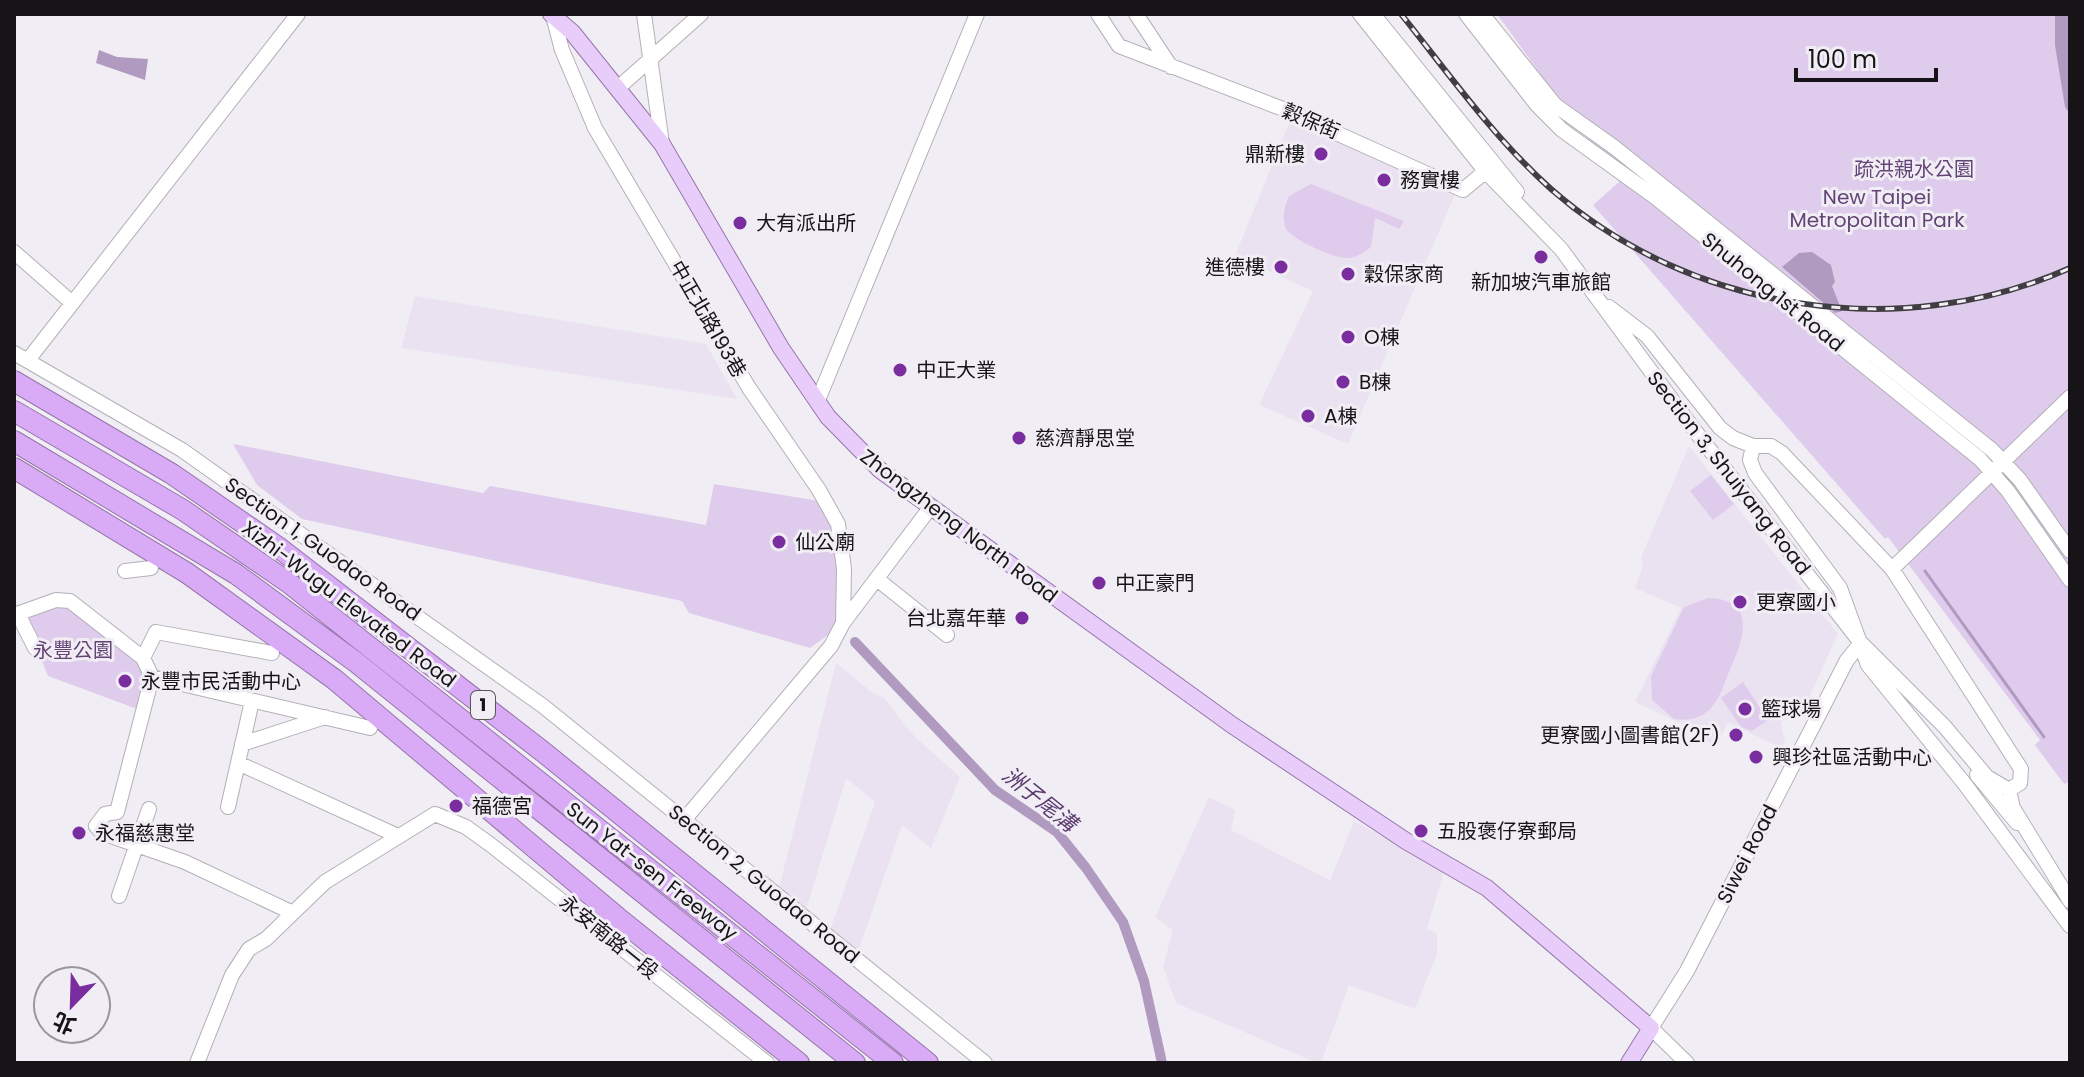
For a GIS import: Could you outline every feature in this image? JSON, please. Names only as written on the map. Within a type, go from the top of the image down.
[{"type":"highway","name":"Xizhi-Wugu Elevated Road","points":[[14,381],[172,474],[278,547],[542,751],[928,1063]]},
{"type":"highway","name":"Sun Yat-sen Freeway","points":[[14,411],[183,510],[289,583],[893,1063]]},
{"type":"highway","name":"Sun Yat-sen Freeway","points":[[14,441],[236,574],[333,645],[855,1063]]},
{"type":"highway","points":[[14,468],[187,573],[334,679],[617,917],[799,1063]]},
{"type":"main road","name":"Zhongzheng North Road","points":[[552,15],[572,32],[662,144],[781,348],[850,443],[930,508],[1164,678],[1382,825],[1487,888],[1651,1028]]},
{"type":"main road","name":"Siwei Road","points":[[1629,1063],[1651,1028]]},
{"type":"street","points":[[21,356],[71,302],[298,14]]},
{"type":"street","points":[[644,14],[662,144]]},
{"type":"street","points":[[618,88],[701,14]]},
{"type":"street","name":"穀保街","points":[[1098,14],[1119,46],[1283,109],[1463,190],[1489,168]]},
{"type":"street","points":[[1136,14],[1172,67]]},
{"type":"street","points":[[1360,14],[1489,168]]},
{"type":"street","points":[[1373,14],[1489,168]]},
{"type":"street","name":"Shuhong 1st Road","points":[[1466,14],[1537,105],[1562,130],[1655,197],[2000,469],[2070,580]]},
{"type":"street","name":"Shuhong 1st Road","points":[[1482,14],[1555,105],[1626,157],[2000,469],[2070,551]]},
{"type":"street","name":"中正北路193巷","points":[[552,15],[562,50],[595,128],[749,388],[819,490],[838,524],[844,569],[843,623]]},
{"type":"street","points":[[818,400],[975,20]]},
{"type":"street","name":"Section 3, Shuiyang Road","points":[[1489,168],[1561,249],[1861,643],[1987,777],[2009,790],[2013,808],[2070,901]]},
{"type":"street","points":[[14,252],[71,302]]},
{"type":"street","points":[[1599,300],[1647,336],[1720,428],[1733,438],[1753,446],[1771,446],[1782,453],[1892,569],[2021,769],[2020,783],[2009,790]]},
{"type":"street","name":"Section 1, Guodao Road","points":[[21,356],[182,450],[543,706]]},
{"type":"street","points":[[1892,569],[2000,469],[2070,397]]},
{"type":"street","points":[[1753,446],[1750,460],[1755,473],[1840,588],[1868,665],[1964,783],[2070,926]]},
{"type":"street","points":[[684,820],[824,653],[930,508]]},
{"type":"street","points":[[125,571],[151,568]]},
{"type":"street","points":[[877,579],[947,635]]},
{"type":"street","points":[[35,648],[16,614],[56,600],[70,601],[143,658],[152,677],[117,812],[105,814],[96,826],[102,833],[185,862],[293,913]]},
{"type":"street","points":[[143,658],[156,632],[272,653]]},
{"type":"street","name":"Siwei Road","points":[[1651,1028],[1687,971],[1847,660],[1861,643]]},
{"type":"street","points":[[152,677],[370,728]]},
{"type":"street","points":[[228,807],[252,701]]},
{"type":"street","name":"Section 2, Guodao Road","points":[[543,706],[985,1063]]},
{"type":"street","points":[[242,744],[326,716]]},
{"type":"street","points":[[1969,756],[1973,770],[2011,819],[2027,829]]},
{"type":"street","points":[[238,763],[398,836]]},
{"type":"street","points":[[119,896],[139,846],[149,809]]},
{"type":"street","name":"永安南路一段","points":[[398,836],[435,814],[466,827],[554,892],[767,1063]]},
{"type":"street","points":[[197,1063],[232,975],[249,949],[266,939],[325,882],[398,836]]},
{"type":"street","points":[[1651,1028],[1687,1063]]},
{"type":"shaded area","points":[[2055,14],[2070,14],[2070,114],[2065,107],[2055,45]]},
{"type":"shaded area","points":[[99,50],[117,57],[148,59],[145,80],[96,63]]},
{"type":"shaded area","name":"穀保家商","points":[[1291,118],[1455,194],[1348,444],[1259,405],[1313,291],[1235,256]]},
{"type":"shaded area","points":[[1812,252],[1831,265],[1835,282],[1832,286],[1842,311],[1835,313],[1782,267],[1799,253]]},
{"type":"shaded area","points":[[415,296],[706,344],[737,399],[401,348]]},
{"type":"shaded area","name":"更寮國小","points":[[1689,446],[1838,634],[1806,704],[1781,722],[1785,742],[1781,748],[1728,722],[1716,747],[1684,725],[1635,702],[1681,608],[1635,588],[1643,566],[1641,557]]},
{"type":"shaded area","points":[[836,663],[873,693],[884,698],[915,737],[960,777],[931,848],[902,825],[858,952],[830,930],[875,802],[846,778],[806,910],[779,888]]},
{"type":"shaded area","points":[[1209,797],[1235,810],[1231,830],[1330,880],[1354,821],[1444,871],[1427,929],[1437,933],[1437,954],[1415,1009],[1349,985],[1321,1063],[1317,1063],[1176,1003],[1163,966],[1173,930],[1155,917]]},
{"type":"green space","name":"疏洪親水公園","points":[[1497,14],[2070,14],[2070,782],[2064,784],[2035,745],[2040,740],[1888,537],[1885,539],[1593,205],[1619,182]]},
{"type":"green space","points":[[1311,184],[1404,221],[1399,229],[1375,218],[1371,247],[1354,257],[1324,252],[1304,243],[1289,232],[1285,224],[1284,212],[1289,196]]},
{"type":"green space","points":[[233,444],[483,493],[490,486],[706,525],[714,484],[826,502],[846,554],[846,622],[810,648],[689,613],[682,601],[302,519],[257,485]]},
{"type":"green space","points":[[1711,475],[1734,504],[1713,520],[1690,491]]},
{"type":"green space","points":[[1708,598],[1724,600],[1741,614],[1743,624],[1739,647],[1713,706],[1697,717],[1674,719],[1652,700],[1651,676],[1684,607]]},
{"type":"green space","name":"永豐公園","points":[[57,603],[68,606],[143,664],[146,673],[140,710],[48,676],[25,617]]},
{"type":"green space","name":"籃球場","points":[[1743,682],[1768,720],[1752,731],[1741,727],[1721,698]]},
{"type":"waterway","points":[[1925,571],[2044,737]]},
{"type":"waterway","name":"洲子尾溝","points":[[855,642],[995,790],[1057,832],[1086,868],[1123,922],[1144,981],[1162,1063]]},
{"type":"railway","points":[[1401,14],[1491,127],[1551,189],[1607,231],[1667,264],[1732,288],[1799,303],[1868,309],[1937,305],[2005,291],[2070,268]]},
{"type":"place","name":"鼎新樓","points":[[1321,154]]},
{"type":"place","name":"務實樓","points":[[1384,180]]},
{"type":"place","name":"大有派出所","points":[[740,223]]},
{"type":"place","name":"新加坡汽車旅館","points":[[1541,257]]},
{"type":"place","name":"進德樓","points":[[1281,267]]},
{"type":"place","name":"穀保家商","points":[[1348,274]]},
{"type":"place","name":"O棟","points":[[1348,337]]},
{"type":"place","name":"中正大業","points":[[900,370]]},
{"type":"place","name":"B棟","points":[[1343,382]]},
{"type":"place","name":"A棟","points":[[1308,416]]},
{"type":"place","name":"慈濟靜思堂","points":[[1019,438]]},
{"type":"place","name":"仙公廟","points":[[779,542]]},
{"type":"place","name":"中正豪門","points":[[1099,583]]},
{"type":"place","name":"更寮國小","points":[[1740,602]]},
{"type":"place","name":"台北嘉年華","points":[[1022,618]]},
{"type":"place","name":"永豐市民活動中心","points":[[125,681]]},
{"type":"place","name":"籃球場","points":[[1745,709]]},
{"type":"place","name":"更寮國小圖書館(2F)","points":[[1736,735]]},
{"type":"place","name":"興珍社區活動中心","points":[[1756,757]]},
{"type":"place","name":"福德宮","points":[[456,806]]},
{"type":"place","name":"五股褒仔寮郵局","points":[[1421,831]]},
{"type":"place","name":"永福慈惠堂","points":[[79,833]]},
{"type":"park label","name":"New Taipei Metropolitan Park","points":[[1877,208]]}]
